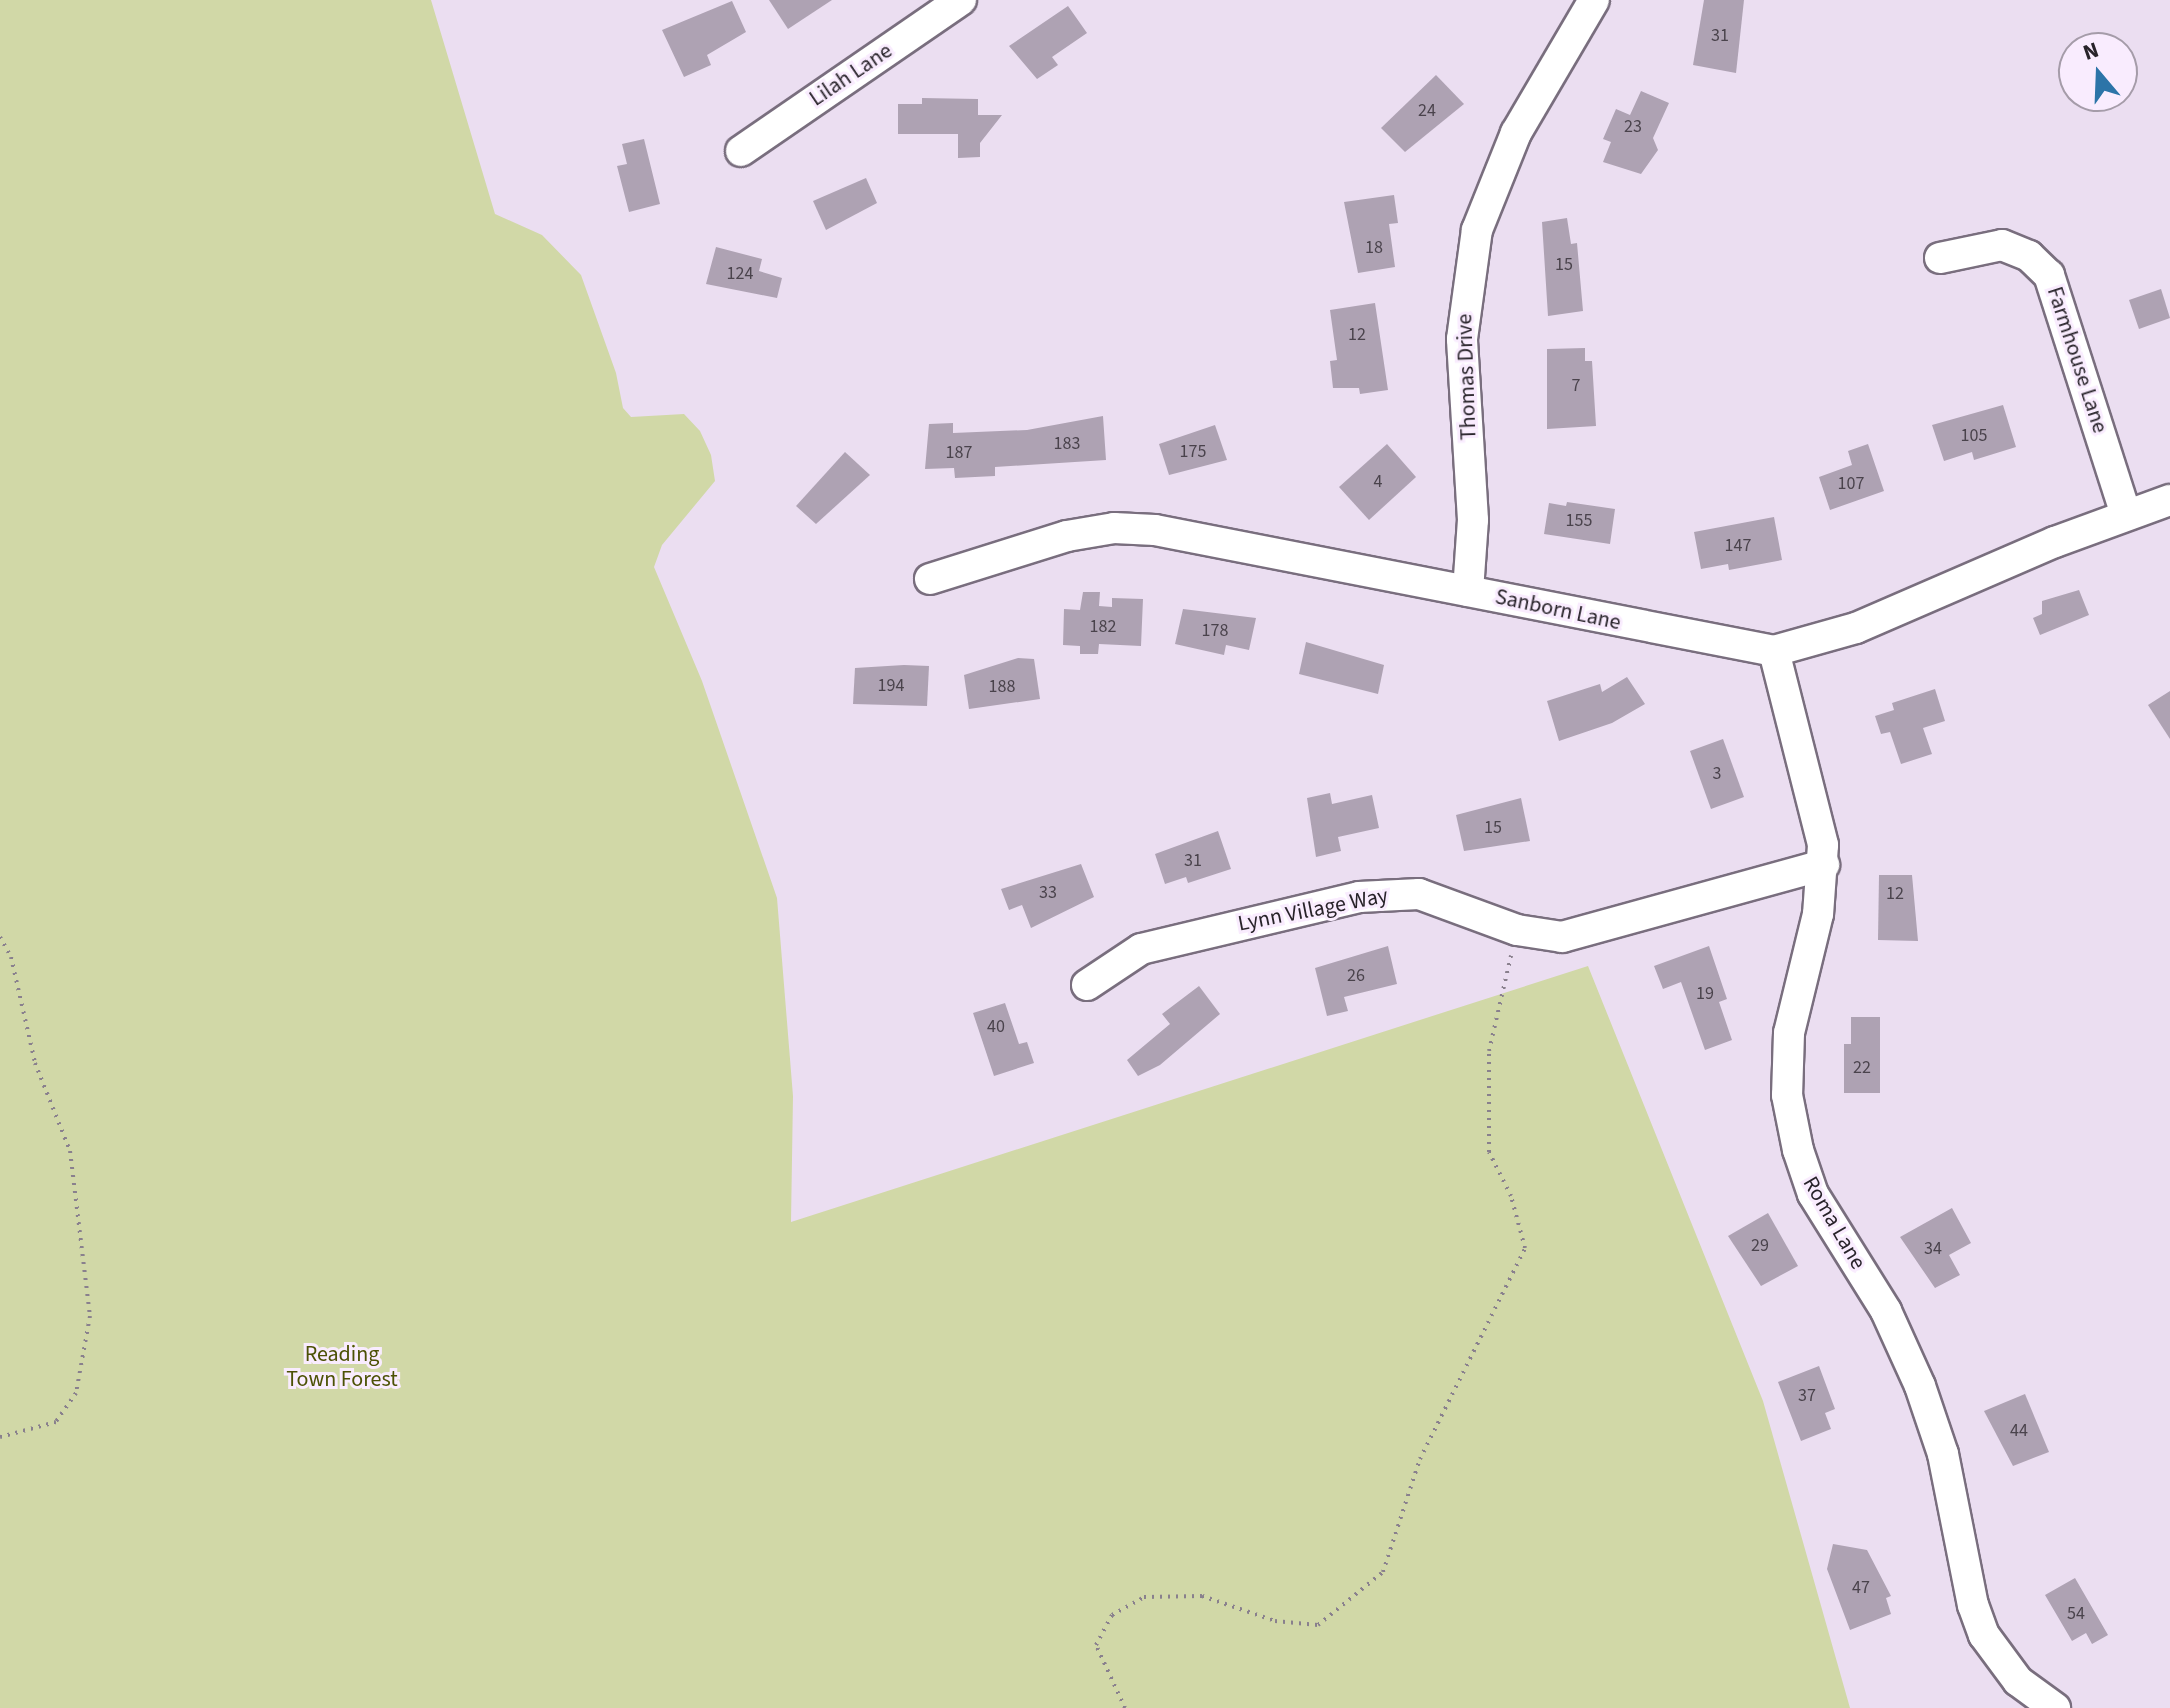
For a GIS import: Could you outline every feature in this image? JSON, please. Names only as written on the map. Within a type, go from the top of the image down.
[{"type":"street","name":"Lilah Lane","points":[[741,151],[961,0]]},
{"type":"street","name":"Thomas Drive","points":[[1468,591],[1473,520],[1462,339],[1477,230],[1516,133],[1594,0]]},
{"type":"street","name":"Farmhouse Lane","points":[[1940,258],[2002,245],[2029,256],[2049,275],[2126,515]]},
{"type":"street","name":"Sanborn Lane","points":[[930,579],[1067,536],[1131,528],[1774,651],[1856,628],[2126,515],[2170,500]]},
{"type":"street","name":"Roma Lane","points":[[1774,651],[1818,809],[1824,865],[1816,928],[1789,1033],[1787,1095],[1798,1150],[1813,1194],[1886,1311],[1920,1386],[1943,1454],[1973,1605],[1984,1635],[2018,1681],[2055,1708]]},
{"type":"street","name":"Lynn Village Way","points":[[1087,985],[1130,954],[1153,945],[1379,894],[1439,898],[1517,930],[1543,936],[1579,935],[1766,877],[1824,865]]},
{"type":"path","points":[[1125,1708],[1096,1645],[1112,1615],[1144,1597],[1202,1596],[1275,1621],[1318,1625],[1383,1572],[1420,1459],[1525,1248],[1511,1196],[1489,1152],[1489,1051],[1517,930]]},
{"type":"path","points":[[0,937],[11,957],[35,1063],[70,1151],[90,1316],[76,1393],[56,1422],[0,1437]]},
{"type":"green space","name":"Reading Town Forest","points":[[0,0],[431,0],[495,214],[542,235],[581,275],[616,373],[623,408],[631,417],[684,414],[700,431],[711,455],[715,481],[662,545],[654,567],[702,681],[777,898],[793,1096],[791,1222],[1588,966],[1763,1401],[1850,1708],[0,1708]]},
{"type":"building","points":[[769,0],[832,0],[788,29]]},
{"type":"building","points":[[1704,0],[1744,0],[1736,73],[1693,65]]},
{"type":"building","points":[[732,1],[746,32],[707,55],[711,65],[684,77],[662,30]]},
{"type":"building","points":[[1068,6],[1087,33],[1052,57],[1058,65],[1037,79],[1009,46]]},
{"type":"building","points":[[1436,75],[1464,104],[1405,152],[1381,128]]},
{"type":"building","points":[[1641,91],[1669,103],[1653,138],[1658,150],[1641,174],[1603,162],[1611,142],[1603,139],[1616,109],[1630,115]]},
{"type":"building","points":[[922,98],[978,99],[978,115],[1002,115],[980,143],[980,157],[958,158],[958,134],[898,134],[898,104],[922,104]]},
{"type":"building","points":[[644,139],[660,204],[629,212],[617,166],[627,164],[622,144]]},
{"type":"building","points":[[866,178],[877,203],[826,230],[813,201]]},
{"type":"building","points":[[1394,195],[1398,223],[1389,224],[1395,267],[1358,273],[1344,202]]},
{"type":"building","points":[[1567,218],[1571,244],[1577,243],[1583,311],[1548,316],[1542,222]]},
{"type":"building","points":[[716,247],[762,259],[759,271],[782,278],[777,298],[706,284]]},
{"type":"building","points":[[2161,289],[2170,318],[2139,329],[2129,300]]},
{"type":"building","points":[[1375,303],[1388,390],[1360,394],[1359,388],[1333,388],[1330,361],[1337,360],[1330,310]]},
{"type":"building","points":[[1585,348],[1585,361],[1592,361],[1596,426],[1547,429],[1547,349]]},
{"type":"building","points":[[2003,405],[2016,447],[1974,460],[1972,452],[1944,461],[1932,425]]},
{"type":"building","points":[[1103,416],[1106,460],[995,467],[995,476],[955,478],[954,468],[925,469],[929,424],[953,423],[953,433],[1027,430]]},
{"type":"building","points":[[1215,425],[1227,460],[1169,475],[1159,444]]},
{"type":"building","points":[[1387,444],[1416,477],[1369,520],[1339,487]]},
{"type":"building","points":[[1868,444],[1884,491],[1830,510],[1819,477],[1852,465],[1848,451]]},
{"type":"building","points":[[845,452],[870,475],[816,524],[796,506]]},
{"type":"building","points":[[1567,502],[1615,509],[1610,544],[1544,534],[1549,503],[1566,506]]},
{"type":"building","points":[[1774,517],[1782,560],[1729,570],[1728,564],[1701,569],[1694,532]]},
{"type":"building","points":[[2079,590],[2089,615],[2040,635],[2033,618],[2042,614],[2042,601]]},
{"type":"building","points":[[1083,592],[1100,592],[1099,606],[1112,607],[1112,598],[1143,599],[1141,646],[1099,644],[1098,654],[1080,654],[1080,646],[1063,645],[1064,609],[1080,610]]},
{"type":"building","points":[[1183,609],[1256,618],[1249,650],[1226,645],[1224,655],[1175,644]]},
{"type":"building","points":[[1306,642],[1384,665],[1378,694],[1299,674]]},
{"type":"building","points":[[1018,658],[1034,659],[1040,699],[969,709],[964,675]]},
{"type":"building","points":[[929,666],[927,706],[853,704],[855,668]]},
{"type":"building","points":[[1627,677],[1645,704],[1612,723],[1559,741],[1547,701],[1600,684],[1602,692]]},
{"type":"building","points":[[1935,689],[1945,721],[1923,728],[1932,754],[1901,764],[1890,732],[1881,734],[1875,716],[1894,710],[1892,703]]},
{"type":"building","points":[[2170,691],[2170,739],[2148,705]]},
{"type":"building","points":[[1723,739],[1744,797],[1711,809],[1690,751]]},
{"type":"building","points":[[1330,793],[1332,804],[1372,795],[1379,828],[1338,837],[1341,851],[1316,857],[1307,798]]},
{"type":"building","points":[[1521,798],[1530,841],[1464,851],[1456,815]]},
{"type":"building","points":[[1218,831],[1231,869],[1188,883],[1186,877],[1165,884],[1155,854]]},
{"type":"building","points":[[1081,864],[1094,897],[1031,928],[1022,905],[1009,910],[1001,889]]},
{"type":"building","points":[[1879,875],[1912,875],[1918,941],[1878,940]]},
{"type":"building","points":[[1388,946],[1397,984],[1344,997],[1348,1011],[1327,1016],[1315,968]]},
{"type":"building","points":[[1709,946],[1727,999],[1719,1002],[1732,1040],[1705,1050],[1681,982],[1663,989],[1654,966]]},
{"type":"building","points":[[1199,986],[1220,1014],[1160,1065],[1138,1076],[1127,1060],[1170,1024],[1162,1014]]},
{"type":"building","points":[[1005,1003],[1019,1044],[1027,1042],[1034,1063],[994,1076],[973,1013]]},
{"type":"building","points":[[1851,1017],[1880,1017],[1880,1093],[1844,1093],[1844,1044],[1851,1044]]},
{"type":"building","points":[[1952,1208],[1971,1243],[1949,1255],[1960,1275],[1935,1288],[1900,1237]]},
{"type":"building","points":[[1768,1213],[1798,1266],[1761,1286],[1728,1236]]},
{"type":"building","points":[[1819,1366],[1835,1409],[1825,1413],[1831,1429],[1801,1441],[1778,1382]]},
{"type":"building","points":[[2025,1394],[2049,1452],[2013,1466],[1984,1411]]},
{"type":"building","points":[[1833,1544],[1867,1550],[1891,1596],[1886,1598],[1891,1614],[1850,1630],[1827,1569]]},
{"type":"building","points":[[2075,1578],[2108,1635],[2092,1644],[2086,1633],[2072,1641],[2045,1595]]}]
